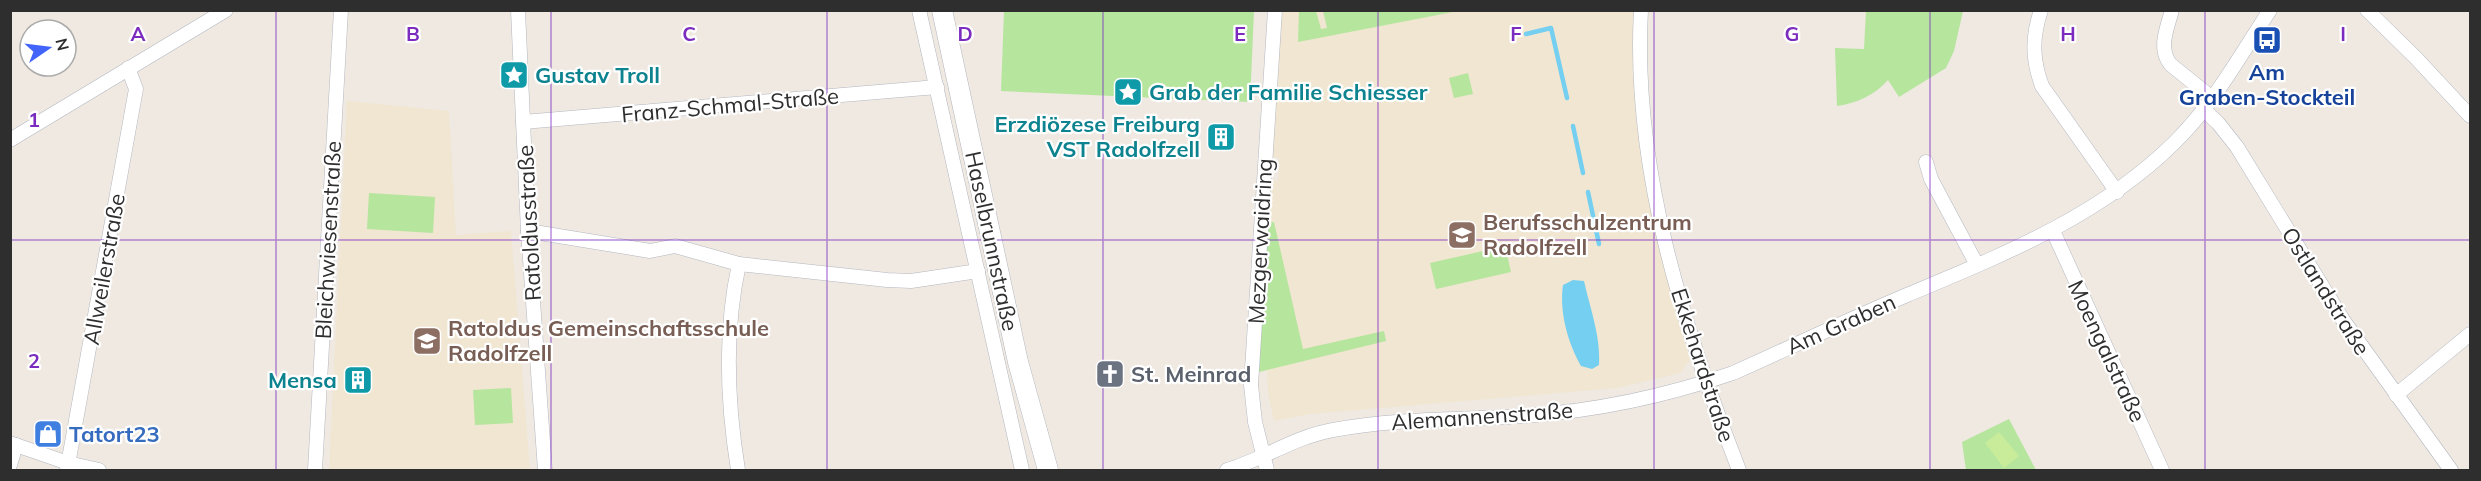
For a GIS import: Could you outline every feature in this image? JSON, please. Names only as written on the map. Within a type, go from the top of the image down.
[{"type":"main road","name":"Haselbrunnstraße","points":[[942,10],[1018,362],[1048,471]]},
{"type":"street","points":[[10,140],[226,10]]},
{"type":"street","name":"Bleichwiesenstraße","points":[[315,471],[340,10]]},
{"type":"street","name":"Ratoldusstraße","points":[[518,10],[528,231],[545,471]]},
{"type":"street","name":"Haselbrunnstraße","points":[[919,10],[1022,471]]},
{"type":"street","name":"Mezgerwaidring","points":[[1267,471],[1255,422],[1251,385],[1275,10]]},
{"type":"street","name":"Ekkehardstraße","points":[[1641,10],[1641,73],[1649,164],[1687,327],[1738,471]]},
{"type":"street","points":[[2041,10],[2033,49],[2042,86],[2117,192]]},
{"type":"street","points":[[2172,10],[2163,44],[2165,58],[2208,104]]},
{"type":"street","name":"Am Graben","points":[[1705,383],[1733,374],[2053,231],[2117,192],[2172,145],[2208,104],[2270,10]]},
{"type":"street","points":[[2367,10],[2470,116]]},
{"type":"street","name":"Allweilerstraße","points":[[68,467],[136,89],[128,68]]},
{"type":"street","name":"Franz-Schmal-Straße","points":[[523,122],[937,87]]},
{"type":"street","name":"Ostlandstraße","points":[[2208,104],[2218,123],[2237,147],[2343,320],[2451,471]]},
{"type":"street","points":[[1926,162],[1931,179],[1977,265]]},
{"type":"street","points":[[528,231],[650,251],[675,246],[739,264],[911,281],[978,271]]},
{"type":"street","name":"Moengalstraße","points":[[2053,231],[2162,471]]},
{"type":"street","points":[[738,471],[728,367],[730,323],[739,264]]},
{"type":"street","points":[[2396,395],[2470,334]]},
{"type":"street","name":"Alemannenstraße","points":[[1227,471],[1299,438],[1356,426],[1567,411],[1614,404],[1705,383]]},
{"type":"street","points":[[10,465],[13,444],[68,467],[99,471]]},
{"type":"shaded area","name":"Berufsschulzentrum Radolfzell","points":[[1275,11],[1636,11],[1644,159],[1681,329],[1690,360],[1680,373],[1617,388],[1310,414],[1274,421],[1268,394],[1263,290],[1263,180],[1278,181],[1279,158],[1265,156]]},
{"type":"shaded area","name":"Ratoldus Gemeinschaftsschule Radolfzell","points":[[347,101],[449,111],[456,235],[511,231],[530,470],[329,470]]},
{"type":"green space","points":[[1004,11],[1254,11],[1250,102],[1001,91]]},
{"type":"green space","points":[[1299,11],[1316,11],[1321,29],[1327,28],[1323,11],[1458,11],[1298,42]]},
{"type":"green space","points":[[1866,11],[1963,11],[1954,51],[1946,68],[1899,97],[1888,80],[1865,98],[1837,106],[1835,48],[1864,49]]},
{"type":"green space","points":[[1468,73],[1473,94],[1454,98],[1449,78]]},
{"type":"green space","points":[[369,193],[435,197],[433,233],[367,229]]},
{"type":"green space","points":[[1274,222],[1303,349],[1384,331],[1386,341],[1255,373],[1263,223]]},
{"type":"green space","points":[[1505,246],[1511,272],[1436,289],[1430,263]]},
{"type":"green space","points":[[511,388],[513,423],[475,425],[473,390]]},
{"type":"green space","points":[[2009,419],[2036,470],[1966,470],[1962,442]]},
{"type":"green space","points":[[1999,432],[2019,456],[2004,468],[1985,443]]},
{"type":"water","points":[[1573,280],[1584,281],[1594,323],[1599,365],[1592,369],[1581,366],[1566,327],[1562,306],[1563,285]]},
{"type":"waterway","points":[[1526,34],[1551,28],[1567,98]]},
{"type":"waterway","points":[[1573,126],[1583,173]]},
{"type":"waterway","points":[[1588,192],[1599,244]]},
{"type":"place","name":"Am Graben-Stockteil","points":[[2267,40]]},
{"type":"place","name":"Gustav Troll","points":[[514,75]]},
{"type":"place","name":"Grab der Familie Schiesser","points":[[1128,92]]},
{"type":"place","name":"Erzdiözese Freiburg VST Radolfzell","points":[[1221,137]]},
{"type":"place","name":"Berufsschulzentrum Radolfzell","points":[[1462,235]]},
{"type":"place","name":"Ratoldus Gemeinschaftsschule Radolfzell","points":[[427,341]]},
{"type":"place","name":"St. Meinrad","points":[[1110,374]]},
{"type":"place","name":"Mensa","points":[[358,380]]},
{"type":"place","name":"Tatort23","points":[[48,434]]}]
